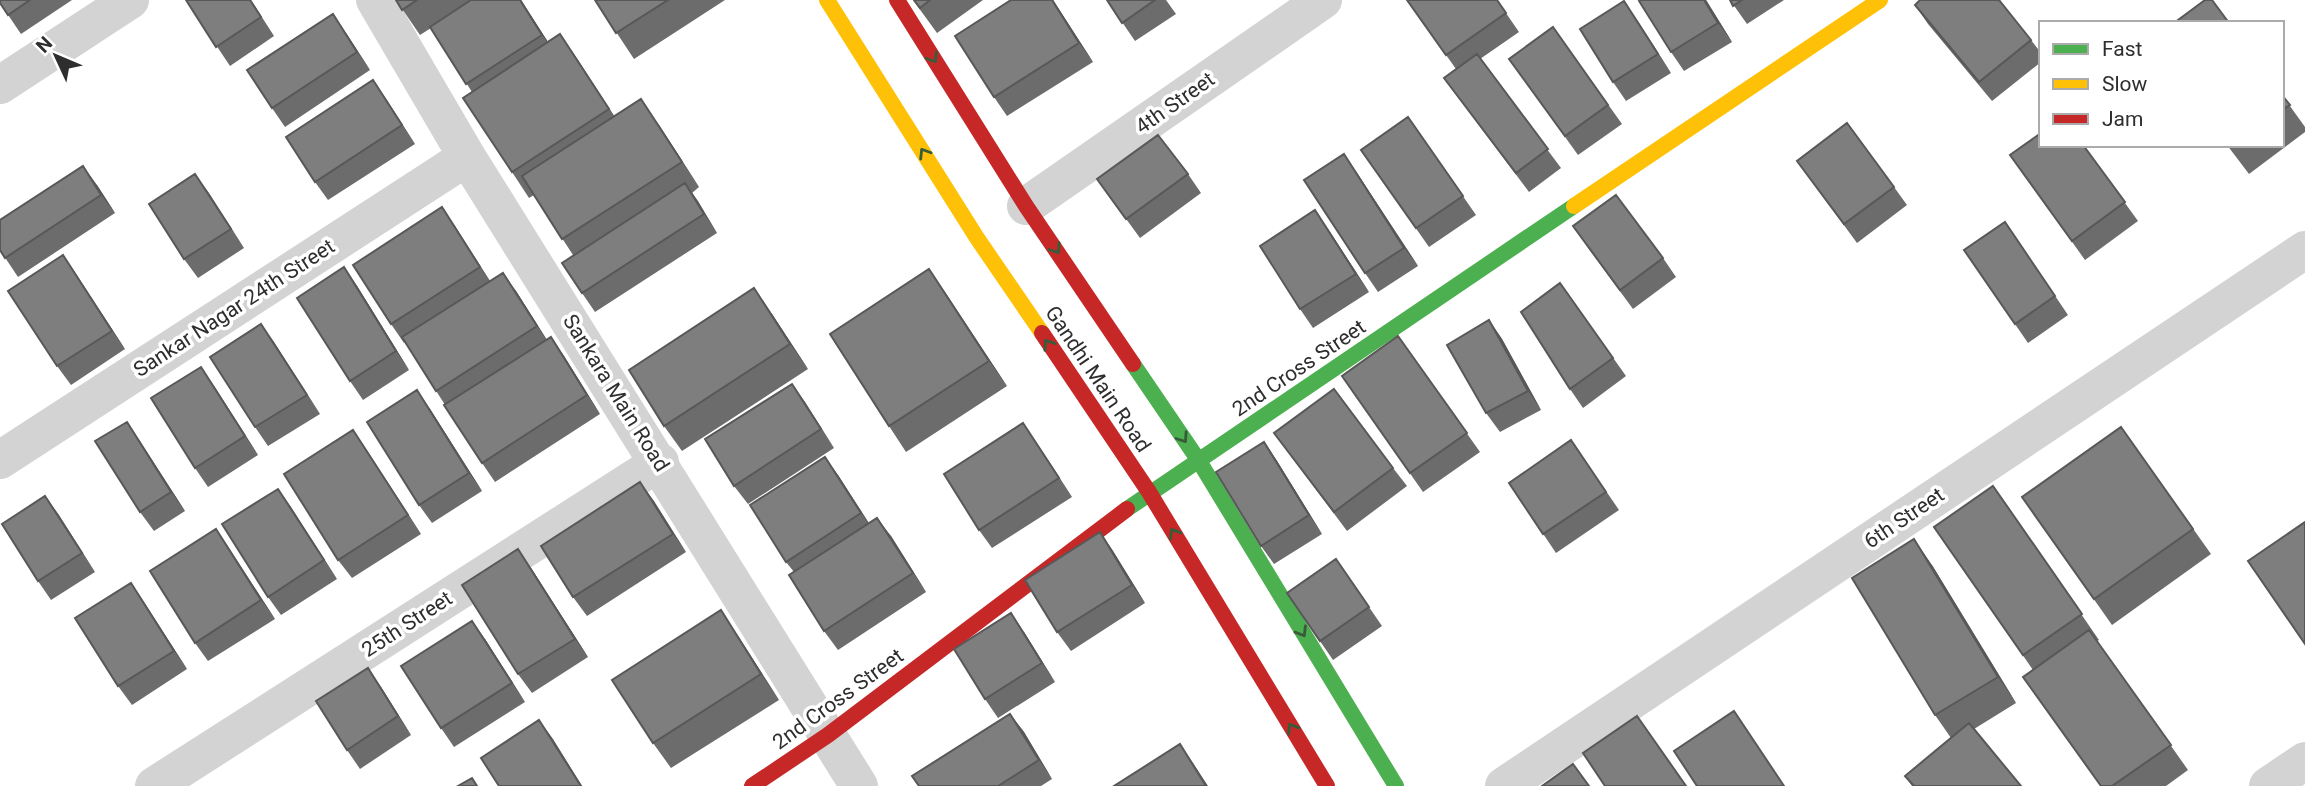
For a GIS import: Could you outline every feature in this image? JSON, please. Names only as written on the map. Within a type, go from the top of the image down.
[{"type":"street","points":[[0,85],[130,0]]},
{"type":"street","name":"Sankara Main Road","points":[[375,0],[467,157],[660,462],[859,786]]},
{"type":"street","name":"Gandhi Main Road","points":[[827,0],[977,238],[1149,492],[1327,786]]},
{"type":"street","name":"Gandhi Main Road","points":[[897,0],[1026,206],[1199,461],[1396,786]]},
{"type":"street","name":"2nd Cross Street","points":[[752,786],[828,734],[1149,492],[1199,461],[1880,0]]},
{"type":"street","name":"4th Street","points":[[1026,206],[1319,1]]},
{"type":"street","name":"Sankar Nagar 24th Street","points":[[0,460],[467,157]]},
{"type":"street","name":"6th Street","points":[[1504,786],[2305,250]]},
{"type":"street","name":"25th Street","points":[[154,786],[660,462]]},
{"type":"street","points":[[2268,786],[2305,761]]},
{"type":"building","points":[[0,0],[30,0],[8,15]]},
{"type":"building","points":[[186,0],[250,0],[261,17],[216,47]]},
{"type":"building","points":[[396,0],[417,0],[402,10]]},
{"type":"building","points":[[471,0],[520,0],[542,35],[466,84],[430,27]]},
{"type":"building","points":[[595,0],[668,0],[616,33]]},
{"type":"building","points":[[914,0],[930,0],[920,8]]},
{"type":"building","points":[[1011,0],[1052,0],[1079,43],[994,97],[955,36]]},
{"type":"building","points":[[1107,0],[1155,0],[1122,23]]},
{"type":"building","points":[[1407,0],[1497,0],[1506,13],[1446,55]]},
{"type":"building","points":[[1704,0],[1718,23],[1671,52],[1639,1]]},
{"type":"building","points":[[1730,0],[1742,0],[1733,6]]},
{"type":"building","points":[[1920,0],[1999,0],[2031,40],[1979,82],[1915,5]]},
{"type":"building","points":[[2205,0],[2212,0],[2228,21],[2177,21]]},
{"type":"building","points":[[1624,1],[1658,54],[1613,82],[1580,29]]},
{"type":"building","points":[[333,14],[357,52],[272,108],[247,70]]},
{"type":"building","points":[[1553,27],[1608,105],[1565,136],[1509,59]]},
{"type":"building","points":[[560,34],[609,109],[512,172],[463,98]]},
{"type":"building","points":[[1477,54],[1548,149],[1516,173],[1444,78]]},
{"type":"building","points":[[373,80],[402,125],[315,182],[286,137]]},
{"type":"building","points":[[2284,98],[2290,105],[2284,109]]},
{"type":"building","points":[[641,99],[682,162],[562,239],[522,176]]},
{"type":"building","points":[[1408,117],[1463,196],[1416,228],[1361,150]]},
{"type":"building","points":[[1847,123],[1894,187],[1844,224],[1797,161]]},
{"type":"building","points":[[2039,134],[2039,147],[2084,147],[2125,202],[2072,241],[2010,155]]},
{"type":"building","points":[[1158,135],[1188,174],[1126,219],[1097,179]]},
{"type":"building","points":[[1344,154],[1404,248],[1365,273],[1304,180]]},
{"type":"building","points":[[83,166],[101,195],[5,258],[0,250],[0,220]]},
{"type":"building","points":[[195,174],[231,229],[184,259],[149,204]]},
{"type":"building","points":[[685,183],[704,214],[582,293],[562,263]]},
{"type":"building","points":[[1616,195],[1663,258],[1620,290],[1573,226]]},
{"type":"building","points":[[442,207],[480,267],[391,324],[353,265]]},
{"type":"building","points":[[1315,210],[1356,274],[1300,309],[1260,246]]},
{"type":"building","points":[[2005,222],[2055,296],[2015,324],[1964,250]]},
{"type":"building","points":[[63,255],[112,331],[57,366],[8,291]]},
{"type":"building","points":[[344,267],[396,351],[350,381],[297,298]]},
{"type":"building","points":[[929,269],[989,361],[889,426],[830,334]]},
{"type":"building","points":[[503,273],[537,326],[436,391],[402,337]]},
{"type":"building","points":[[1560,283],[1613,358],[1570,389],[1521,312]]},
{"type":"building","points":[[754,288],[790,344],[664,426],[629,370]]},
{"type":"building","points":[[1489,320],[1528,391],[1486,413],[1447,345]]},
{"type":"building","points":[[261,324],[307,395],[255,427],[210,357]]},
{"type":"building","points":[[1398,336],[1467,433],[1410,473],[1342,376]]},
{"type":"building","points":[[551,337],[587,395],[482,463],[444,405]]},
{"type":"building","points":[[201,367],[245,436],[195,468],[151,398]]},
{"type":"building","points":[[792,384],[821,429],[734,486],[705,439]]},
{"type":"building","points":[[1334,389],[1393,468],[1334,512],[1274,433]]},
{"type":"building","points":[[417,390],[469,473],[419,505],[367,422]]},
{"type":"building","points":[[127,422],[171,492],[140,512],[95,441]]},
{"type":"building","points":[[1023,423],[1059,478],[979,530],[944,474]]},
{"type":"building","points":[[2121,427],[2193,529],[2094,599],[2022,497]]},
{"type":"building","points":[[353,430],[408,515],[338,560],[284,474]]},
{"type":"building","points":[[1571,440],[1606,492],[1543,534],[1509,483]]},
{"type":"building","points":[[1264,442],[1309,515],[1261,546],[1216,472]]},
{"type":"building","points":[[825,457],[861,513],[786,562],[750,505]]},
{"type":"building","points":[[640,482],[673,534],[573,597],[541,546]]},
{"type":"building","points":[[1993,486],[2082,614],[2023,655],[1934,527]]},
{"type":"building","points":[[278,489],[324,560],[268,597],[222,524]]},
{"type":"building","points":[[45,496],[82,553],[38,581],[2,524]]},
{"type":"building","points":[[877,518],[913,573],[824,631],[789,575]]},
{"type":"building","points":[[2305,522],[2305,644],[2248,561]]},
{"type":"building","points":[[216,529],[261,600],[195,643],[150,571]]},
{"type":"building","points":[[1100,532],[1132,585],[1057,632],[1025,580]]},
{"type":"building","points":[[1914,539],[1998,677],[1935,715],[1852,578]]},
{"type":"building","points":[[518,549],[575,639],[518,674],[462,585]]},
{"type":"building","points":[[1336,559],[1369,607],[1320,641],[1287,593]]},
{"type":"building","points":[[131,583],[174,651],[118,686],[75,618]]},
{"type":"building","points":[[721,610],[761,674],[653,743],[612,680]]},
{"type":"building","points":[[1011,613],[1042,663],[985,699],[954,649]]},
{"type":"building","points":[[472,621],[512,683],[441,728],[401,666]]},
{"type":"building","points":[[2089,630],[2171,745],[2112,786],[2101,786],[2023,677]]},
{"type":"building","points":[[368,668],[398,716],[347,750],[316,701]]},
{"type":"building","points":[[1734,711],[1784,786],[1697,786],[1674,751]]},
{"type":"building","points":[[1010,714],[1039,760],[998,786],[919,786],[912,776]]},
{"type":"building","points":[[1637,716],[1686,786],[1605,786],[1583,753]]},
{"type":"building","points":[[539,720],[581,786],[499,786],[481,758]]},
{"type":"building","points":[[1969,723],[2021,786],[1914,786],[1905,776]]},
{"type":"building","points":[[1180,744],[1206,786],[1114,786]]},
{"type":"building","points":[[1573,764],[1589,786],[1542,786]]},
{"type":"building","points":[[472,778],[477,786],[458,786]]},
{"type":"traffic: fast","points":[[1127,509],[1574,206]]},
{"type":"traffic: fast","points":[[1133,364],[1199,461],[1396,786]]},
{"type":"traffic: slow","points":[[827,0],[977,238],[1042,333]]},
{"type":"traffic: slow","points":[[1574,206],[1880,0]]},
{"type":"traffic: jam","points":[[897,0],[1026,206],[1133,364]]},
{"type":"traffic: jam","points":[[1042,333],[1149,492],[1327,786]]},
{"type":"traffic: jam","points":[[752,786],[828,735],[1127,509]]}]
